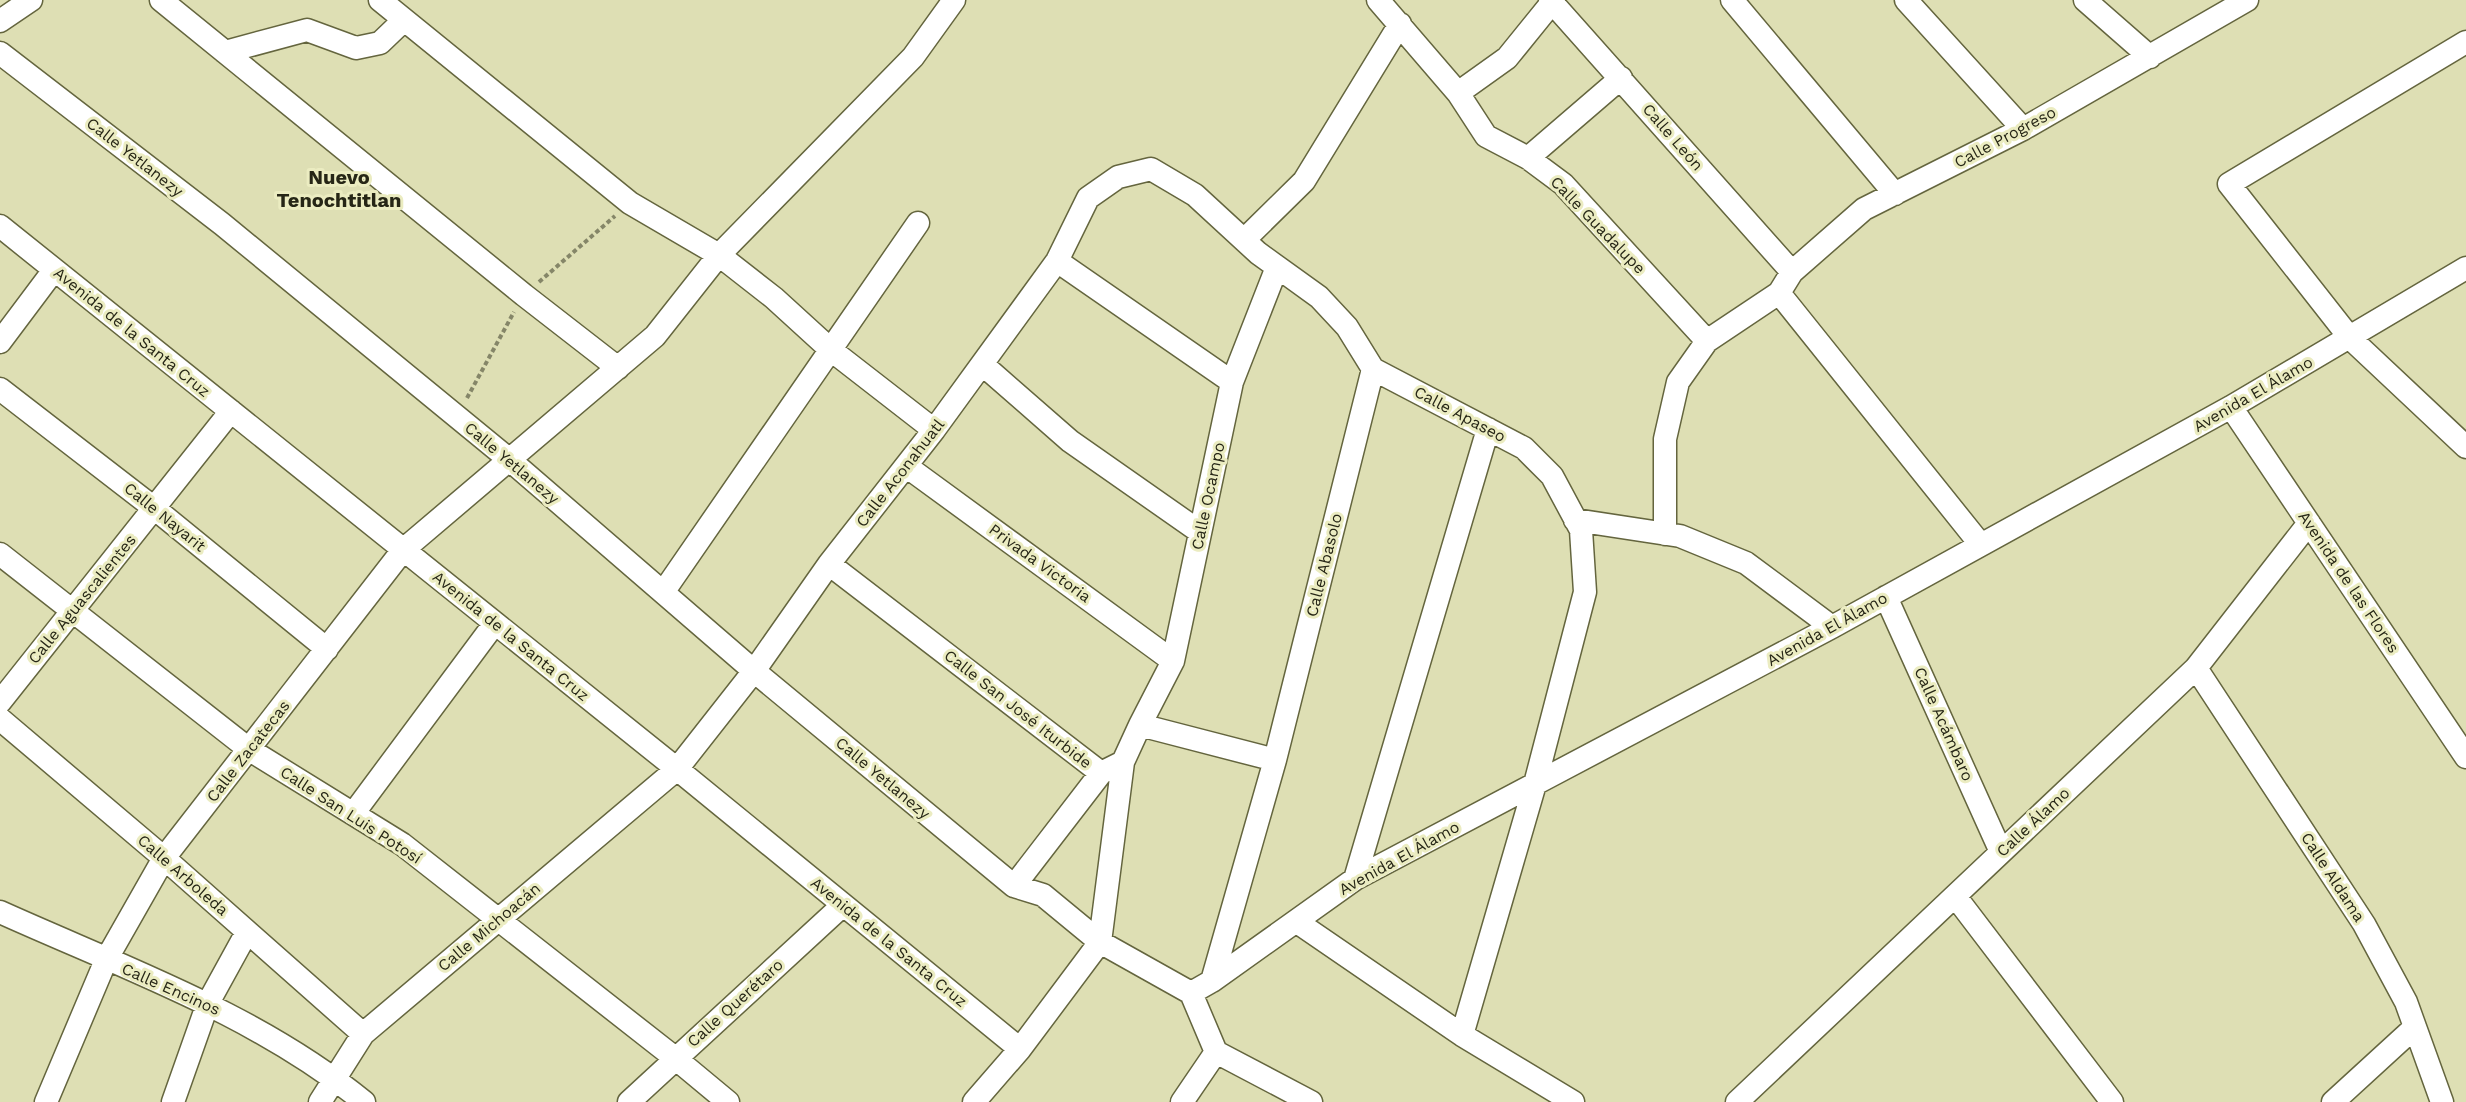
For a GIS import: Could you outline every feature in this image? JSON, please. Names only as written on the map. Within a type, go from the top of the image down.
[{"type":"street","points":[[0,21],[31,0]]},
{"type":"street","points":[[161,0],[524,295],[618,368]]},
{"type":"street","points":[[380,0],[630,203],[719,255],[774,298],[831,350],[934,430]]},
{"type":"street","name":"Calle Zacatecas","points":[[46,1102],[106,960],[164,858],[250,750],[403,549],[511,461],[655,336],[719,255],[913,57],[954,0]]},
{"type":"street","name":"Calle Guadalupe","points":[[1378,0],[1458,93],[1486,136],[1528,158],[1563,184],[1707,341]]},
{"type":"street","points":[[1732,0],[1895,194]]},
{"type":"street","points":[[1906,0],[2023,129]]},
{"type":"street","points":[[2085,0],[2150,57]]},
{"type":"street","name":"Calle Progreso","points":[[1779,293],[1792,272],[1864,209],[2023,129],[2247,0]]},
{"type":"street","points":[[1458,93],[1507,58],[1552,1]]},
{"type":"street","name":"Calle León","points":[[1552,1],[1792,272]]},
{"type":"street","points":[[225,52],[307,30],[356,48],[380,43],[404,20]]},
{"type":"street","points":[[1373,369],[1347,327],[1319,297],[1244,240],[1304,182],[1400,24]]},
{"type":"street","points":[[2466,42],[2229,184],[2350,338],[2466,447]]},
{"type":"street","name":"Calle Yetlanezy","points":[[0,53],[222,224],[511,461],[754,670],[1014,886]]},
{"type":"street","points":[[1528,158],[1621,78]]},
{"type":"street","name":"Calle Aconahuatl","points":[[677,770],[754,670],[829,564],[934,430],[1057,261],[1088,198],[1118,177],[1151,169],[1195,195],[1244,240]]},
{"type":"street","points":[[664,591],[918,223]]},
{"type":"street","name":"Avenida de la Santa Cruz","points":[[0,226],[495,623],[1020,1049]]},
{"type":"street","points":[[1057,261],[1232,382]]},
{"type":"street","name":"Calle Ocampo","points":[[1140,725],[1173,661],[1232,382],[1277,267]]},
{"type":"street","name":"Avenida El Álamo","points":[[1191,993],[1297,922],[1355,879],[1832,627],[2231,407],[2466,268]]},
{"type":"street","points":[[0,342],[54,270]]},
{"type":"street","points":[[1665,534],[1665,439],[1678,382],[1707,341],[1779,293],[1981,544]]},
{"type":"street","points":[[982,364],[1070,441],[1200,532]]},
{"type":"street","name":"Calle Apaseo","points":[[1373,369],[1524,448],[1552,476],[1581,531],[1586,592],[1535,784],[1462,1035]]},
{"type":"street","name":"Calle Abasolo","points":[[1212,981],[1275,760],[1373,369]]},
{"type":"street","name":"Calle Nayarit","points":[[0,389],[154,508],[327,649]]},
{"type":"street","name":"Avenida de las Flores","points":[[2231,407],[2466,757]]},
{"type":"street","name":"Calle Aguascalientes","points":[[0,702],[73,613],[231,411]]},
{"type":"street","points":[[1355,879],[1488,429]]},
{"type":"street","name":"Privada Victoria","points":[[906,466],[1173,661]]},
{"type":"street","points":[[1575,520],[1680,536],[1746,563],[1832,627]]},
{"type":"street","name":"Calle Álamo","points":[[1737,1102],[2196,668],[2309,523]]},
{"type":"street","name":"Calle San Luis Potosí","points":[[0,554],[250,750],[402,844],[728,1102]]},
{"type":"street","name":"Calle San José Iturbide","points":[[829,564],[1101,773],[1123,762]]},
{"type":"street","name":"Calle Acámbaro","points":[[1886,597],[2001,852]]},
{"type":"street","points":[[353,814],[495,623]]},
{"type":"street","name":"Calle Aldama","points":[[2196,668],[2364,924],[2406,1002],[2442,1102]]},
{"type":"street","name":"Calle Arboleda","points":[[0,719],[164,858],[363,1035]]},
{"type":"street","points":[[974,1102],[1020,1049],[1100,942],[1123,762],[1140,725],[1275,760]]},
{"type":"street","name":"Calle Michoacán","points":[[320,1102],[363,1035],[498,918],[677,770]]},
{"type":"street","points":[[1101,773],[1014,886],[1042,895],[1100,942],[1191,993],[1216,1052],[1311,1102]]},
{"type":"street","points":[[1954,896],[2112,1102]]},
{"type":"street","name":"Calle Querétaro","points":[[629,1102],[843,905]]},
{"type":"street","name":"Calle Encinos","points":[[0,912],[208,1003],[335,1078],[364,1102]]},
{"type":"street","points":[[1297,922],[1462,1035],[1573,1102]]},
{"type":"street","points":[[173,1102],[208,1003],[247,932]]},
{"type":"street","points":[[2333,1102],[2415,1027]]},
{"type":"street","points":[[1182,1102],[1216,1052]]},
{"type":"district","name":"Nuevo Tenochtitlan","points":[[339,188]]}]
